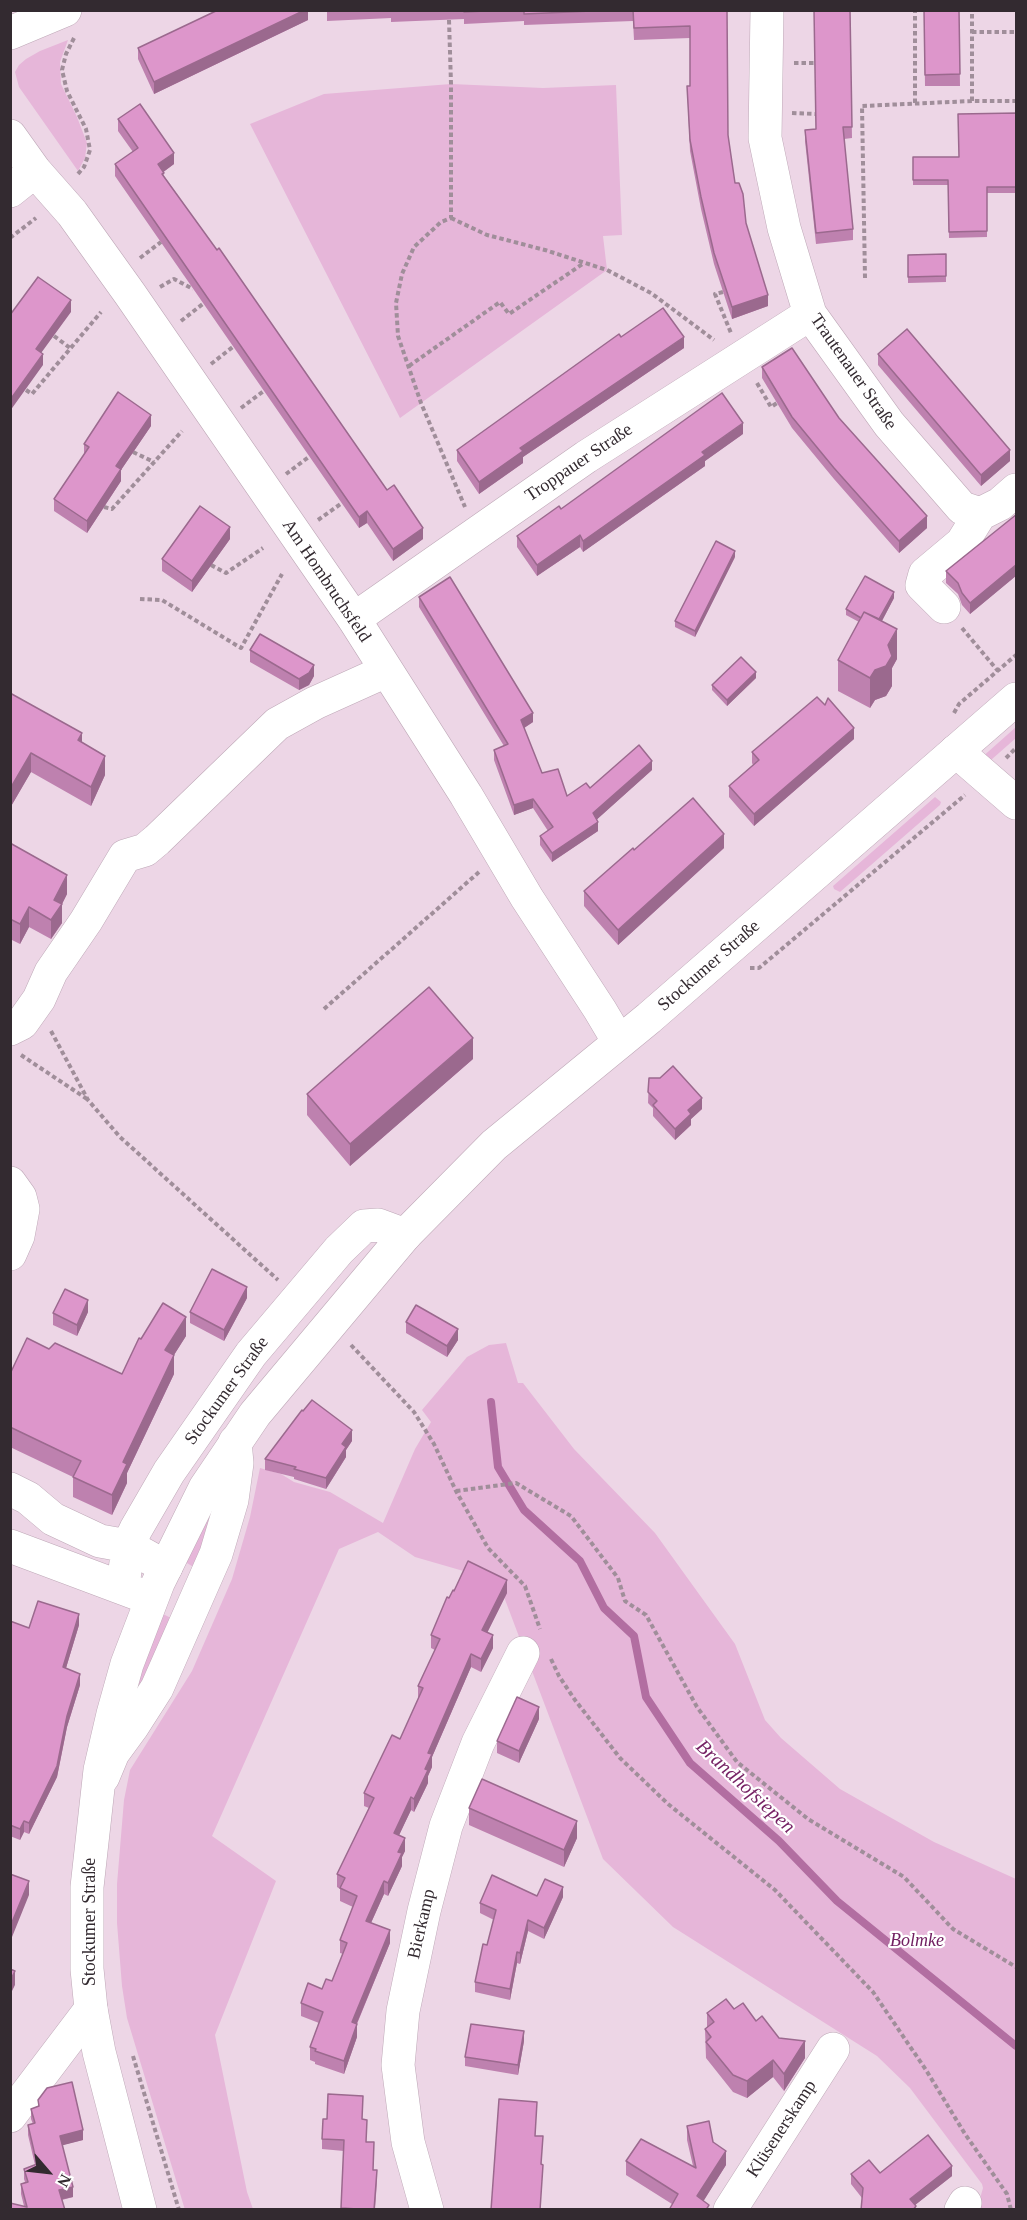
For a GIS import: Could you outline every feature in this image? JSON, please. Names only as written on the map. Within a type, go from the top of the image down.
[{"type":"street","name":"Trautenauer Straße","points":[[767,10],[765,138],[783,228],[810,314],[889,424],[962,508],[980,514]]},
{"type":"street","points":[[10,33],[71,21]]},
{"type":"street","name":"Am Hombruchsfeld","points":[[10,136],[23,181],[72,213],[354,619],[619,1042]]},
{"type":"street","name":"Troppauer Straße","points":[[354,619],[585,458],[733,347],[810,314]]},
{"type":"street","points":[[944,607],[922,585],[925,574],[962,543],[980,514],[1000,504],[1017,490]]},
{"type":"street","points":[[15,1042],[22,1023],[39,999],[51,972],[86,921],[125,856],[145,850],[157,840],[277,724],[315,703],[386,671]]},
{"type":"street","name":"Stockumer Straße","points":[[140,2210],[99,2052],[91,2009],[87,1969],[87,1887],[97,1789],[116,1704],[150,1585],[205,1488],[255,1414],[405,1235],[494,1145],[619,1042],[1017,699]]},
{"type":"street","points":[[956,751],[1017,802]]},
{"type":"street","points":[[10,1183],[20,1197],[23,1209],[18,1236],[10,1254]]},
{"type":"street","name":"Stockumer Straße","points":[[128,1546],[169,1472],[251,1354],[339,1250],[364,1226],[378,1225],[405,1235]]},
{"type":"street","points":[[97,1789],[112,1753],[158,1688],[216,1554],[232,1500],[237,1463],[235,1442]]},
{"type":"street","points":[[19,1493],[53,1519],[100,1541],[128,1546],[150,1585]]},
{"type":"street","points":[[10,1546],[150,1585],[196,1602]]},
{"type":"street","name":"Bierkamp","points":[[427,2210],[408,2142],[398,2065],[403,2011],[424,1911],[446,1826],[477,1743],[538,1648]]},
{"type":"street","points":[[10,2116],[91,2009]]},
{"type":"street","name":"Klüsenerskamp","points":[[730,2210],[833,2049]]},
{"type":"path","points":[[915,10],[915,103]]},
{"type":"path","points":[[972,10],[972,101]]},
{"type":"path","points":[[449,20],[451,219]]},
{"type":"path","points":[[71,21],[62,70],[67,91],[86,129],[90,150],[84,167],[75,176]]},
{"type":"path","points":[[972,32],[1017,32]]},
{"type":"path","points":[[915,60],[924,59]]},
{"type":"path","points":[[865,278],[862,106],[1017,101]]},
{"type":"path","points":[[780,113],[816,114]]},
{"type":"path","points":[[10,238],[36,218]]},
{"type":"path","points":[[467,513],[421,403],[398,336],[396,303],[402,274],[414,247],[441,222],[451,219],[487,235],[545,250],[607,270],[651,293],[733,347]]},
{"type":"path","points":[[135,262],[161,242]]},
{"type":"path","points":[[409,366],[500,303],[509,314],[584,262]]},
{"type":"path","points":[[154,290],[174,279],[193,289]]},
{"type":"path","points":[[723,292],[715,294],[733,347],[771,407],[777,403]]},
{"type":"path","points":[[177,324],[204,303]]},
{"type":"path","points":[[26,390],[32,394],[101,312]]},
{"type":"path","points":[[54,336],[71,348]]},
{"type":"path","points":[[207,367],[234,346]]},
{"type":"path","points":[[237,411],[265,390]]},
{"type":"path","points":[[104,507],[112,509],[183,431]]},
{"type":"path","points":[[134,452],[154,462]]},
{"type":"path","points":[[281,477],[310,456]]},
{"type":"path","points":[[313,524],[342,503]]},
{"type":"path","points":[[211,566],[226,573],[263,548]]},
{"type":"path","points":[[140,599],[162,600],[241,648],[282,574]]},
{"type":"path","points":[[944,607],[998,671]]},
{"type":"path","points":[[959,704],[1017,655]]},
{"type":"path","points":[[759,968],[957,803],[1017,748]]},
{"type":"path","points":[[324,1009],[479,872]]},
{"type":"path","points":[[39,999],[56,1042],[88,1100]]},
{"type":"path","points":[[15,1042],[88,1100],[120,1137],[299,1297]]},
{"type":"path","points":[[346,1340],[414,1412],[435,1444],[456,1491],[488,1548],[525,1586],[538,1648],[575,1700],[621,1758],[668,1804],[775,1890],[873,1992],[1007,2194],[1011,2210]]},
{"type":"path","points":[[456,1491],[516,1483],[571,1516],[618,1578],[625,1601],[646,1615],[697,1707],[737,1762],[808,1819],[904,1877],[953,1929],[1017,1967]]},
{"type":"path","points":[[131,2049],[179,2210]]},
{"type":"green space","points":[[68,40],[60,62],[61,84],[87,143],[85,158],[78,171],[19,87],[15,72],[26,59]]},
{"type":"green space","points":[[451,84],[543,88],[616,85],[622,235],[603,236],[607,270],[400,418],[250,124],[324,94]]},
{"type":"green space","points":[[1016,727],[1016,738],[983,767],[980,759]]},
{"type":"green space","points":[[935,797],[941,802],[940,805],[840,892],[834,889],[833,886]]},
{"type":"green space","name":"Bolmke","points":[[506,1343],[518,1383],[523,1383],[574,1449],[655,1533],[735,1644],[765,1720],[781,1738],[840,1789],[934,1842],[1016,1879],[1016,2209],[977,2209],[982,2184],[910,2088],[877,2056],[673,1927],[603,1859],[498,1581],[415,1557],[378,1532],[339,1549],[212,1836],[276,1881],[215,2035],[247,2192],[253,2209],[185,2210],[127,2018],[122,1986],[117,1923],[117,1884],[124,1800],[130,1770],[192,1671],[232,1579],[250,1517],[260,1468],[281,1474],[294,1482],[330,1492],[383,1523],[415,1449],[431,1422],[422,1410],[467,1357],[489,1345]]},
{"type":"green space","points":[[215,1506],[195,1568],[187,1563],[187,1558]]},
{"type":"green space","points":[[163,1614],[173,1619],[139,1703],[133,1686]]},
{"type":"building","points":[[218,10],[305,10],[154,82],[138,48]]},
{"type":"building","points":[[464,10],[507,10],[464,12]]},
{"type":"building","points":[[524,10],[614,10],[524,14]]},
{"type":"building","points":[[633,10],[727,10],[728,135],[735,183],[739,183],[743,194],[746,223],[768,295],[732,307],[714,253],[690,140],[687,86],[690,86],[690,26],[634,28]]},
{"type":"building","points":[[814,10],[850,10],[852,127],[843,127],[853,229],[816,233],[805,130],[816,129]]},
{"type":"building","points":[[924,10],[959,10],[960,74],[925,75]]},
{"type":"building","points":[[140,104],[174,153],[158,164],[164,173],[162,174],[217,250],[219,248],[387,490],[394,485],[423,528],[393,549],[367,511],[359,517],[115,164],[138,148],[118,119]]},
{"type":"building","points":[[1017,113],[1017,187],[987,187],[987,231],[949,232],[948,180],[913,180],[913,157],[959,157],[958,114]]},
{"type":"building","points":[[946,254],[946,276],[908,277],[908,255]]},
{"type":"building","points":[[38,277],[71,300],[36,349],[43,354],[10,400],[10,315]]},
{"type":"building","points":[[663,308],[684,337],[520,448],[523,451],[479,482],[457,450],[619,334],[621,337]]},
{"type":"building","points":[[907,329],[1010,450],[981,475],[878,354]]},
{"type":"building","points":[[792,348],[839,418],[927,516],[899,541],[792,417],[762,367]]},
{"type":"building","points":[[118,392],[151,415],[116,466],[121,469],[87,521],[54,499],[89,447],[84,444]]},
{"type":"building","points":[[722,393],[743,423],[702,452],[705,455],[583,541],[580,535],[537,565],[517,536],[559,506],[561,509]]},
{"type":"building","points":[[200,506],[230,527],[192,581],[162,559]]},
{"type":"building","points":[[1017,514],[1017,564],[970,603],[958,583],[946,571]]},
{"type":"building","points":[[716,541],[735,551],[695,631],[675,621]]},
{"type":"building","points":[[865,576],[894,592],[879,619],[864,612],[861,618],[846,609]]},
{"type":"building","points":[[450,577],[533,713],[521,720],[542,773],[558,769],[567,796],[586,783],[590,788],[639,745],[652,761],[593,813],[598,822],[552,853],[540,836],[553,827],[533,799],[514,805],[494,750],[508,744],[419,597]]},
{"type":"building","points":[[864,612],[897,629],[888,645],[892,656],[886,666],[875,670],[870,678],[838,660]]},
{"type":"building","points":[[260,634],[314,665],[309,673],[299,679],[250,650]]},
{"type":"building","points":[[741,657],[756,672],[727,700],[712,685]]},
{"type":"building","points":[[10,693],[82,733],[78,740],[105,756],[91,787],[31,753],[10,789]]},
{"type":"building","points":[[817,697],[825,705],[828,698],[854,728],[754,814],[729,786],[759,760],[752,752]]},
{"type":"building","points":[[693,798],[724,834],[618,930],[584,891]]},
{"type":"building","points":[[10,843],[67,875],[54,900],[62,904],[51,920],[29,907],[20,924],[10,919]]},
{"type":"building","points":[[429,987],[473,1038],[350,1144],[307,1094]]},
{"type":"building","points":[[673,1066],[702,1098],[688,1110],[691,1114],[675,1129],[653,1105],[657,1101],[648,1092],[649,1078],[660,1078]]},
{"type":"building","points":[[212,1269],[247,1287],[224,1330],[190,1312]]},
{"type":"building","points":[[65,1289],[88,1300],[77,1325],[53,1313]]},
{"type":"building","points":[[163,1303],[186,1317],[165,1350],[174,1355],[123,1462],[127,1464],[112,1495],[73,1477],[81,1461],[10,1427],[10,1374],[27,1338],[49,1349],[55,1343],[122,1374],[139,1338],[141,1339]]},
{"type":"building","points":[[416,1305],[458,1329],[447,1346],[406,1322]]},
{"type":"building","points":[[312,1400],[352,1430],[342,1444],[346,1447],[326,1478],[265,1459]]},
{"type":"building","points":[[468,1561],[507,1580],[482,1630],[493,1635],[481,1659],[471,1654],[428,1753],[432,1754],[425,1769],[428,1770],[414,1799],[411,1797],[394,1833],[405,1838],[398,1852],[402,1853],[388,1883],[384,1881],[366,1921],[390,1930],[352,2022],[357,2024],[344,2061],[310,2047],[323,2012],[301,2003],[308,1983],[322,1989],[326,1979],[332,1981],[347,1943],[340,1940],[357,1896],[340,1888],[345,1878],[337,1874],[374,1798],[364,1793],[392,1735],[400,1739],[423,1688],[418,1686],[440,1639],[431,1635],[447,1597],[449,1598],[454,1591]]},
{"type":"building","points":[[38,1601],[79,1614],[63,1667],[80,1674],[67,1716],[57,1766],[29,1823],[24,1821],[20,1829],[10,1825],[10,1621],[29,1628]]},
{"type":"building","points":[[517,1697],[539,1707],[519,1751],[497,1741]]},
{"type":"building","points":[[482,1779],[577,1821],[564,1850],[469,1808]]},
{"type":"building","points":[[10,1874],[29,1881],[10,1927]]},
{"type":"building","points":[[492,1875],[537,1896],[545,1879],[563,1887],[544,1928],[528,1920],[520,1953],[517,1952],[510,1989],[475,1982],[483,1944],[487,1945],[496,1910],[480,1903]]},
{"type":"building","points":[[10,1969],[15,1971],[10,1981]]},
{"type":"building","points":[[726,1999],[734,2009],[743,2003],[756,2021],[762,2016],[779,2038],[805,2041],[784,2074],[773,2060],[747,2081],[733,2075],[706,2042],[711,2037],[705,2029],[714,2022],[707,2013]]},
{"type":"building","points":[[471,2024],[524,2031],[518,2065],[465,2057]]},
{"type":"building","points":[[72,2082],[83,2130],[60,2136],[73,2187],[59,2190],[65,2210],[10,2210],[10,2203],[27,2207],[21,2184],[28,2182],[24,2169],[37,2164],[28,2125],[35,2123],[31,2109],[39,2106],[38,2100],[47,2088]]},
{"type":"building","points":[[328,2094],[363,2096],[362,2119],[367,2120],[366,2142],[374,2142],[373,2170],[377,2170],[374,2210],[341,2208],[344,2140],[322,2139],[323,2119],[327,2119]]},
{"type":"building","points":[[499,2099],[537,2102],[535,2136],[543,2136],[540,2210],[491,2210]]},
{"type":"building","points":[[709,2121],[713,2142],[726,2151],[697,2196],[709,2205],[706,2210],[669,2210],[678,2194],[626,2161],[641,2139],[696,2168],[687,2126]]},
{"type":"building","points":[[928,2135],[952,2166],[910,2199],[916,2206],[913,2210],[861,2210],[863,2188],[851,2174],[869,2160],[880,2173]]},
{"type":"waterway","name":"Brandhofsiepen","points":[[491,1402],[498,1467],[524,1510],[580,1561],[604,1608],[634,1636],[646,1697],[690,1763],[779,1841],[837,1901],[1016,2046]]}]
